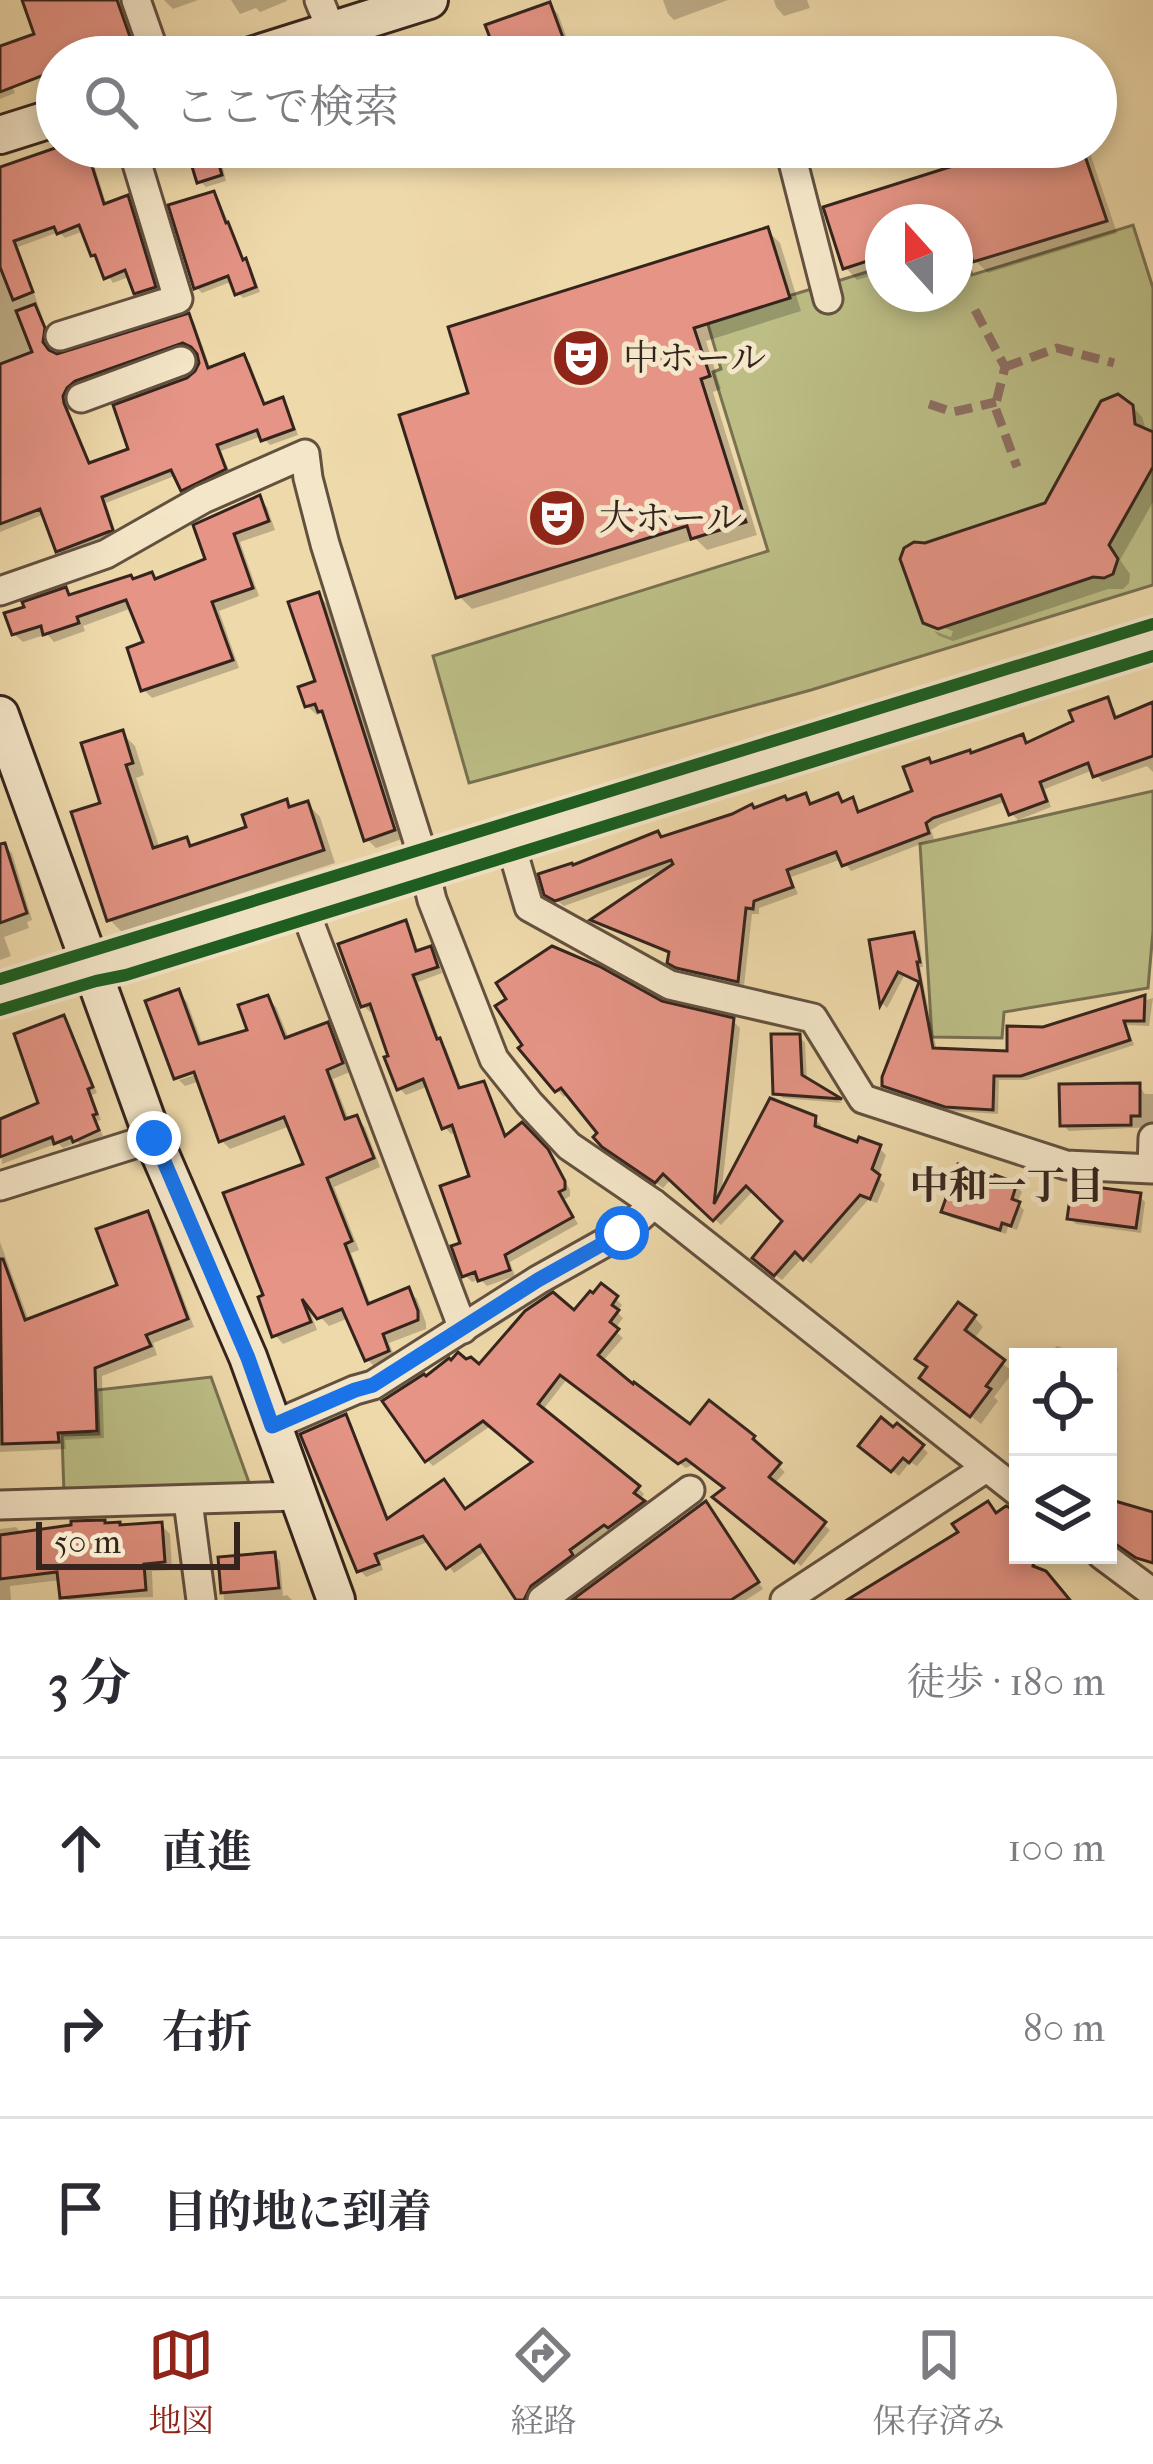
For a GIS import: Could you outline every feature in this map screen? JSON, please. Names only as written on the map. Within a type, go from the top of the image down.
[{"type":"street","points":[[136,0],[149,36]]},
{"type":"street","points":[[286,36],[325,15],[429,0]]},
{"type":"street","points":[[0,134],[36,124]]},
{"type":"street","points":[[60,337],[178,299],[138,168]]},
{"type":"street","points":[[795,168],[828,299]]},
{"type":"street","points":[[81,398],[181,361]]},
{"type":"street","points":[[0,591],[106,554],[203,499],[305,454],[326,544],[432,900],[494,1059],[569,1147],[655,1204],[1009,1485]]},
{"type":"street","points":[[0,991],[1150,646]]},
{"type":"street","points":[[0,715],[154,1138],[248,1358],[336,1600]]},
{"type":"street","points":[[509,838],[530,907],[670,985],[813,1018],[863,1099],[1066,1165],[1152,1169],[1153,1138]]},
{"type":"street","points":[[301,900],[463,1329]]},
{"type":"street","points":[[0,1186],[154,1138]]},
{"type":"street","points":[[272,1426],[373,1385],[538,1280],[622,1233],[655,1204]]},
{"type":"street","points":[[785,1600],[986,1468]]},
{"type":"street","points":[[542,1600],[690,1490]]},
{"type":"street","points":[[0,1505],[298,1496]]},
{"type":"street","points":[[188,1501],[201,1600]]},
{"type":"street","points":[[1114,1564],[1153,1593]]},
{"type":"green space","points":[[1133,225],[1153,288],[1153,585],[811,690],[469,783],[433,656],[768,551],[713,372],[721,369],[707,321],[865,273],[865,312],[973,312],[973,275]]},
{"type":"green space","points":[[1153,791],[1148,988],[1004,1012],[1002,1038],[932,1037],[920,844]]},
{"type":"green space","points":[[211,1377],[251,1488],[64,1494],[62,1435],[99,1434],[97,1390]]},
{"type":"building","points":[[22,0],[117,0],[130,36],[36,36],[36,78],[0,92],[0,46],[34,34]]},
{"type":"building","points":[[550,2],[562,36],[489,36],[485,25]]},
{"type":"building","points":[[36,155],[36,168],[93,168],[104,204],[128,195],[156,287],[134,294],[125,270],[104,279],[79,225],[57,234],[54,227],[14,241],[33,292],[13,300],[0,267],[0,167]]},
{"type":"building","points":[[192,168],[220,168],[222,175],[197,183]]},
{"type":"building","points":[[946,168],[1089,168],[1107,221],[973,262],[973,204],[865,204],[865,262],[843,269],[823,207]]},
{"type":"building","points":[[214,191],[256,287],[235,295],[228,276],[194,289],[168,205]]},
{"type":"building","points":[[768,227],[790,298],[694,328],[710,376],[701,379],[746,522],[691,539],[687,526],[456,598],[399,415],[468,393],[448,327]]},
{"type":"building","points":[[35,304],[45,328],[43,342],[57,354],[189,313],[208,368],[244,354],[264,404],[283,397],[294,429],[261,441],[257,430],[217,445],[226,469],[181,491],[171,470],[102,497],[113,530],[56,552],[40,509],[0,524],[0,364],[32,352],[16,311]],"holes":[[[183,343],[191,347],[199,363],[187,378],[113,405],[128,449],[89,463],[64,403],[67,388],[75,381]]]},
{"type":"building","points":[[1118,394],[1133,405],[1135,424],[1153,432],[1153,467],[1109,545],[1118,559],[1113,574],[938,629],[923,623],[900,559],[904,548],[1045,503],[1101,401]]},
{"type":"building","points":[[260,495],[269,521],[234,534],[253,588],[212,602],[233,660],[141,691],[127,648],[143,642],[126,600],[43,635],[41,626],[12,635],[4,613],[24,607],[22,602],[66,587],[69,595],[131,575],[133,579],[152,572],[155,579],[205,559],[193,525]]},
{"type":"building","points":[[319,592],[395,830],[364,841],[322,711],[315,704],[305,707],[298,687],[315,681],[288,602]]},
{"type":"building","points":[[1108,697],[1115,718],[1153,702],[1153,756],[1093,777],[1088,763],[1040,782],[1047,801],[1009,815],[1001,795],[933,818],[926,823],[929,833],[842,866],[836,852],[787,870],[793,887],[754,901],[753,909],[746,908],[738,982],[676,968],[667,963],[669,952],[590,920],[673,864],[671,860],[555,901],[544,895],[538,874],[752,804],[754,808],[806,793],[810,804],[838,793],[842,802],[853,797],[858,812],[912,791],[903,767],[971,753],[1023,734],[1026,743],[1073,721],[1069,711]]},
{"type":"building","points":[[123,730],[133,763],[126,765],[153,848],[187,837],[190,846],[246,827],[242,815],[287,799],[289,807],[308,801],[324,850],[107,921],[71,812],[100,803],[81,743]]},
{"type":"building","points":[[5,843],[27,913],[0,923],[0,844]]},
{"type":"building","points":[[406,920],[416,951],[431,946],[438,967],[413,975],[459,1088],[484,1081],[505,1136],[522,1122],[548,1149],[565,1181],[565,1189],[559,1192],[573,1217],[505,1255],[510,1270],[478,1281],[475,1272],[462,1277],[451,1246],[460,1243],[440,1186],[469,1176],[452,1125],[442,1129],[423,1079],[397,1090],[370,1004],[361,1007],[338,944]]},
{"type":"building","points":[[914,932],[933,1048],[1007,1051],[1007,1026],[1043,1027],[1145,995],[1144,1021],[1124,1021],[1130,1040],[1021,1076],[994,1076],[993,1110],[945,1107],[882,1086],[919,982],[898,972],[880,1006],[869,940]]},
{"type":"building","points":[[552,946],[662,1001],[734,1018],[714,1204],[770,1098],[816,1116],[815,1126],[857,1142],[859,1137],[881,1145],[872,1169],[880,1175],[870,1199],[860,1195],[803,1260],[795,1252],[774,1276],[752,1258],[782,1221],[746,1186],[713,1221],[663,1174],[655,1183],[602,1147],[593,1137],[597,1133],[561,1088],[555,1092],[518,1048],[522,1045],[495,1006],[506,999],[496,983]]},
{"type":"building","points":[[179,989],[199,1044],[247,1030],[238,1005],[268,995],[285,1038],[328,1022],[343,1063],[327,1070],[345,1119],[357,1115],[374,1158],[327,1178],[352,1241],[345,1244],[368,1304],[409,1287],[418,1311],[418,1320],[383,1334],[389,1351],[365,1361],[342,1309],[317,1319],[302,1299],[311,1322],[272,1337],[258,1297],[263,1295],[223,1193],[303,1164],[284,1117],[219,1142],[194,1072],[174,1079],[145,1001]]},
{"type":"building","points":[[64,1015],[93,1087],[88,1089],[99,1130],[73,1142],[71,1137],[54,1144],[52,1137],[0,1157],[0,1119],[38,1103],[14,1034]]},
{"type":"building","points":[[771,1034],[800,1034],[802,1075],[842,1099],[773,1094]]},
{"type":"building","points":[[1140,1083],[1140,1116],[1131,1116],[1131,1125],[1060,1126],[1059,1084]]},
{"type":"building","points":[[958,1164],[1017,1183],[1012,1199],[1020,1202],[1011,1226],[1002,1223],[1000,1230],[941,1212]]},
{"type":"building","points":[[1072,1184],[1141,1193],[1136,1228],[1067,1219]]},
{"type":"building","points":[[148,1211],[188,1319],[146,1335],[151,1346],[95,1368],[97,1431],[58,1433],[59,1442],[2,1444],[0,1259],[25,1320],[117,1285],[96,1229]]},
{"type":"building","points":[[601,1283],[618,1296],[612,1305],[619,1310],[610,1322],[619,1329],[598,1355],[690,1424],[709,1400],[781,1463],[769,1477],[826,1522],[794,1563],[712,1497],[724,1488],[686,1459],[678,1464],[560,1375],[538,1404],[640,1486],[634,1493],[645,1501],[570,1550],[573,1555],[531,1586],[524,1600],[516,1600],[480,1545],[446,1569],[423,1536],[375,1554],[379,1564],[357,1572],[300,1434],[346,1414],[387,1519],[444,1479],[465,1509],[532,1462],[483,1421],[425,1462],[382,1401],[458,1352],[479,1364],[525,1311],[553,1292],[574,1310]]},
{"type":"building","points":[[958,1302],[976,1315],[965,1330],[1005,1360],[970,1417],[919,1378],[927,1367],[915,1359]]},
{"type":"building","points":[[881,1417],[893,1427],[897,1423],[924,1445],[909,1463],[903,1458],[891,1472],[858,1446]]},
{"type":"building","points":[[706,1501],[759,1582],[731,1600],[572,1600]]},
{"type":"building","points":[[988,1501],[996,1513],[1009,1508],[1009,1564],[1034,1564],[1046,1571],[1070,1600],[847,1600],[958,1532],[952,1524]]},
{"type":"building","points":[[1117,1502],[1153,1512],[1153,1563],[1117,1545]]},
{"type":"building","points":[[105,1520],[120,1525],[162,1522],[165,1562],[144,1564],[146,1590],[60,1598],[57,1572],[0,1579],[0,1535],[71,1525],[71,1521]]},
{"type":"building","points":[[275,1552],[279,1588],[221,1593],[218,1557]]},
{"type":"marked path","points":[[975,310],[1005,367],[995,407],[1017,467]]},
{"type":"marked path","points":[[1005,367],[1057,348],[1114,363]]},
{"type":"marked path","points":[[929,404],[953,412],[996,402]]},
{"type":"cycle path","points":[[0,979],[1153,624]]},
{"type":"cycle path","points":[[0,1010],[1153,656]]},
{"type":"place","name":"中ホール","points":[[581,358]]},
{"type":"place","name":"大ホール","points":[[557,518]]},
{"type":"district","name":"中和一丁目","points":[[1007,1186]]},
{"type":"route","points":[[154,1138],[272,1426],[373,1385],[538,1280],[622,1233]]}]
